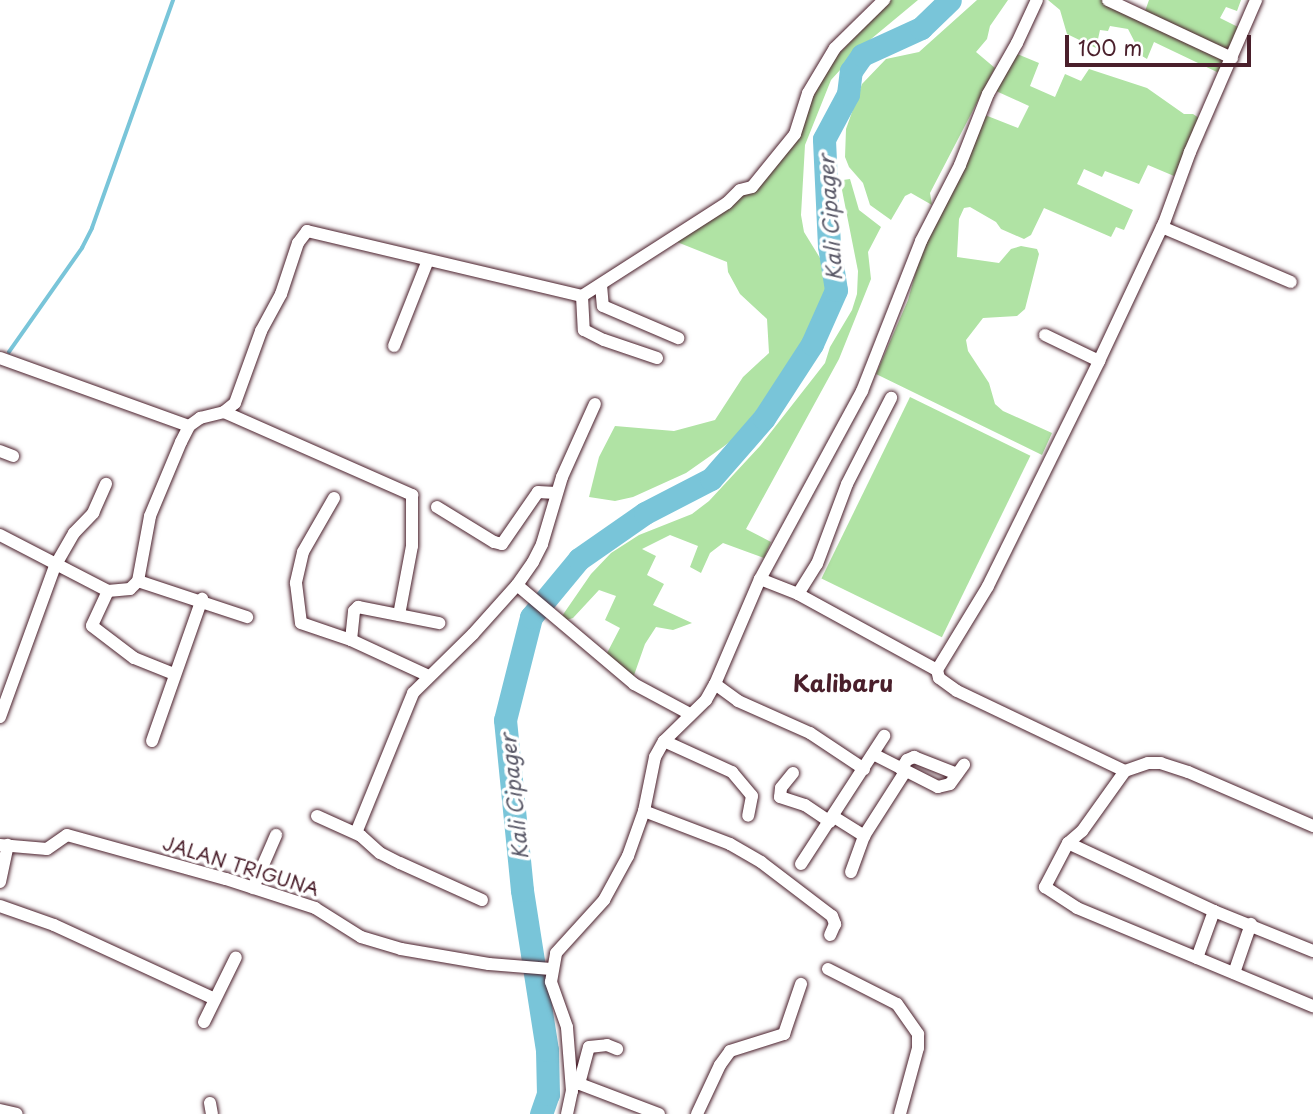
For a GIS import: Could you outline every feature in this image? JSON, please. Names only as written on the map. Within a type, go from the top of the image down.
[{"type":"street","points":[[0,535],[55,566],[108,591],[124,591],[138,581],[150,516],[189,426],[200,418],[224,412],[239,396],[257,340],[281,294],[298,243],[307,231],[582,296],[727,203],[744,189],[795,135],[808,93],[835,48],[884,0]]},
{"type":"street","points":[[575,1082],[567,1027],[547,969],[555,953],[604,900],[628,856],[644,811],[655,757],[664,741],[706,700],[715,684],[760,579],[862,391],[921,241],[960,164],[988,94],[1017,43],[1037,0]]},
{"type":"street","points":[[1108,0],[1232,58]]},
{"type":"street","points":[[1125,771],[957,691],[939,678],[937,670],[988,586],[1099,361],[1162,227],[1190,152],[1256,0]]},
{"type":"street","points":[[1162,227],[1291,282]]},
{"type":"street","points":[[394,346],[428,260]]},
{"type":"street","points":[[601,285],[603,306],[678,338]]},
{"type":"street","points":[[582,296],[583,328],[604,340],[657,358]]},
{"type":"street","points":[[1045,335],[1099,361]]},
{"type":"street","points":[[0,358],[189,426]]},
{"type":"street","points":[[798,594],[817,564],[847,484],[891,398]]},
{"type":"street","points":[[356,833],[405,706],[429,676],[473,634],[517,585],[542,544],[556,494],[595,404]]},
{"type":"street","points":[[224,412],[412,495],[412,546],[399,615]]},
{"type":"street","points":[[0,451],[13,456]]},
{"type":"street","points":[[1,713],[55,566],[74,533],[93,513],[106,484]]},
{"type":"street","points":[[437,507],[502,544],[538,492],[556,494]]},
{"type":"street","points":[[334,498],[303,552],[296,583],[303,625],[351,640],[429,676]]},
{"type":"street","points":[[760,579],[798,594],[937,670]]},
{"type":"street","points":[[138,581],[202,599],[247,617]]},
{"type":"street","points":[[517,585],[634,684],[690,714]]},
{"type":"street","points":[[108,591],[92,626],[134,658],[174,674]]},
{"type":"street","points":[[152,741],[202,599]]},
{"type":"street","points":[[351,640],[355,608],[439,623]]},
{"type":"street","points":[[715,684],[738,701],[810,733],[864,769]]},
{"type":"street","points":[[800,864],[832,820],[884,736]]},
{"type":"street","points":[[664,741],[732,772],[752,796],[748,816]]},
{"type":"street","points":[[851,872],[864,836],[903,770],[907,760],[914,757],[961,769],[943,787],[903,770],[873,754]]},
{"type":"street","points":[[1313,826],[1172,765],[1148,762],[1125,771],[1082,831],[1068,843],[1047,878],[1046,889],[1077,908],[1313,1006]]},
{"type":"street","points":[[793,773],[781,788],[780,797],[805,805],[864,836]]},
{"type":"street","points":[[644,811],[730,844],[761,862],[832,916],[835,924],[830,935]]},
{"type":"street","points":[[317,816],[356,833],[380,853],[482,900]]},
{"type":"street","name":"JALAN TRIGUNA","points":[[4,845],[47,849],[67,835],[315,908],[361,937],[437,957],[547,969]]},
{"type":"street","points":[[253,888],[276,835]]},
{"type":"street","points":[[1068,843],[1214,911],[1313,951]]},
{"type":"street","points":[[0,882],[4,845]]},
{"type":"street","points":[[0,906],[54,925],[215,999]]},
{"type":"street","points":[[1197,958],[1214,911]]},
{"type":"street","points":[[1234,973],[1251,924]]},
{"type":"street","points":[[204,1022],[236,957]]},
{"type":"street","points":[[828,969],[897,1004],[918,1034],[918,1048],[900,1114]]},
{"type":"street","points":[[697,1114],[720,1065],[730,1051],[785,1034],[801,984]]},
{"type":"street","points":[[567,1114],[575,1082],[589,1047],[595,1045],[617,1049]]},
{"type":"street","points":[[575,1082],[659,1114]]},
{"type":"street","points":[[0,1110],[17,1114]]},
{"type":"green space","points":[[890,0],[918,0],[859,49],[831,80],[805,145],[801,215],[804,232],[820,258],[828,283],[824,303],[809,334],[767,397],[736,437],[723,447],[686,473],[633,497],[615,501],[589,497],[599,457],[615,426],[674,431],[715,420],[743,377],[769,353],[767,319],[740,294],[728,272],[727,262],[677,242],[734,204],[797,139],[811,100],[833,60]]},
{"type":"green space","points":[[977,0],[1008,0],[990,26],[987,39],[976,52],[995,68],[930,193],[932,205],[911,193],[905,196],[891,220],[870,205],[863,183],[849,167],[845,157],[846,129],[862,84],[886,59],[919,52]]},
{"type":"green space","points":[[1048,0],[1101,0],[1224,60],[1219,73],[1154,42],[1147,59],[1142,56],[1128,29],[1110,26],[1108,31],[1100,30],[1096,48],[1067,34],[1060,10]]},
{"type":"green space","points":[[1149,0],[1241,0],[1237,11],[1226,7],[1220,18],[1240,28],[1230,52],[1144,14]]},
{"type":"green space","points":[[1015,53],[1039,63],[1030,86],[1055,97],[1065,74],[1081,81],[1089,69],[1147,88],[1184,114],[1193,114],[1199,118],[1174,176],[1148,165],[1139,184],[1105,171],[1102,177],[1084,169],[1077,184],[1133,210],[1124,230],[1116,227],[1111,237],[1044,208],[1031,235],[1024,239],[1001,229],[996,222],[970,207],[964,208],[959,219],[957,257],[999,263],[1011,249],[1021,246],[1037,249],[1039,254],[1025,309],[1017,316],[983,318],[966,340],[968,351],[989,383],[995,404],[1003,411],[1052,433],[1042,455],[876,374],[908,300],[921,253],[985,115],[1018,128],[1029,106],[996,91]]},
{"type":"green space","points":[[850,179],[859,210],[881,227],[868,252],[871,279],[839,359],[746,529],[771,542],[764,558],[723,543],[710,553],[701,573],[690,567],[698,546],[670,535],[642,549],[656,556],[647,575],[664,584],[653,605],[692,623],[673,630],[656,627],[645,644],[633,678],[606,655],[620,628],[605,620],[616,596],[599,590],[573,618],[563,621],[562,616],[591,574],[611,553],[639,535],[692,514],[709,501],[760,446],[825,363],[830,347],[852,310],[857,294],[858,271],[842,190],[843,180]]},
{"type":"green space","points":[[910,397],[1030,456],[942,637],[821,579]]},
{"type":"waterway","points":[[9,352],[82,248],[92,228],[173,0]]},
{"type":"waterway","name":"Kali Cipager","points":[[541,1114],[548,1094],[547,1050],[522,890],[505,720],[531,617],[579,559],[645,513],[711,479],[764,418],[812,344],[836,290],[829,246],[824,139],[848,94],[851,71],[862,55],[921,28],[950,0]]},
{"type":"district","name":"Kalibaru","points":[[843,683]]}]
